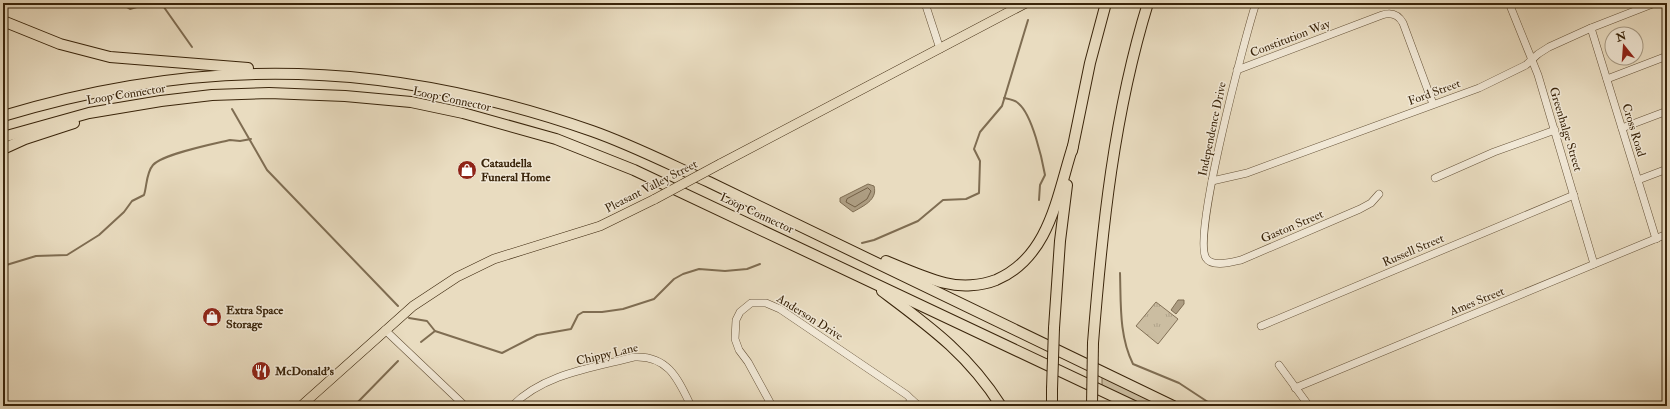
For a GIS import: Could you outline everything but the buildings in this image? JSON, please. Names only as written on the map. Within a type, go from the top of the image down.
[{"type":"highway","points":[[1052,406],[1054,328],[1060,241],[1073,146],[1090,63],[1106,3]]},
{"type":"highway","points":[[1092,405],[1092,343],[1101,245],[1113,159],[1126,89],[1148,3]]},
{"type":"highway","points":[[3,21],[60,44],[110,57],[301,73]]},
{"type":"highway","name":"Loop Connector","points":[[3,116],[50,102],[96,91],[216,74],[301,73],[404,82],[463,93],[517,107],[593,131],[709,182],[791,223]]},
{"type":"highway","name":"Loop Connector","points":[[3,137],[50,123],[113,109],[212,95],[269,92],[345,96],[411,102],[463,113],[556,139],[634,170],[868,280]]},
{"type":"highway","points":[[3,149],[25,139],[113,109]]},
{"type":"highway","points":[[791,223],[883,260],[946,283],[969,285],[991,282],[1005,276],[1018,267],[1031,254],[1042,237],[1053,214],[1073,146]]},
{"type":"highway","points":[[791,223],[1173,406]]},
{"type":"highway","points":[[868,280],[951,344],[981,376],[1001,406]]},
{"type":"highway","points":[[868,280],[1134,406]]},
{"type":"main road","name":"Pleasant Valley Street","points":[[301,406],[385,330],[429,294],[468,270],[502,256],[600,226],[655,199],[1026,3]]},
{"type":"street","points":[[925,3],[940,49]]},
{"type":"street","name":"Independence Drive","points":[[1208,261],[1204,254],[1204,236],[1212,181],[1237,70],[1256,3]]},
{"type":"street","name":"Greenhalge Street","points":[[1509,3],[1532,59],[1555,130],[1594,264]]},
{"type":"street","name":"Ford Street","points":[[1212,181],[1247,173],[1479,88],[1517,71],[1543,50],[1591,28],[1655,3]]},
{"type":"street","name":"Constitution Way","points":[[1237,70],[1382,15],[1391,13],[1399,17],[1402,23],[1433,104]]},
{"type":"street","name":"Cross Road","points":[[1591,28],[1656,239]]},
{"type":"street","points":[[1607,79],[1667,56]]},
{"type":"street","points":[[1622,128],[1667,111]]},
{"type":"street","points":[[1435,178],[1494,152],[1555,130]]},
{"type":"street","points":[[1638,180],[1667,169]]},
{"type":"street","name":"Gaston Street","points":[[1208,261],[1228,263],[1241,260],[1360,209],[1371,203],[1379,194]]},
{"type":"street","name":"Russell Street","points":[[1261,326],[1574,195]]},
{"type":"street","name":"Ames Street","points":[[1295,388],[1667,234]]},
{"type":"street","name":"Anderson Drive","points":[[772,406],[748,362],[739,350],[735,339],[736,320],[740,312],[751,303],[766,303],[780,309],[882,376],[919,406]]},
{"type":"street","points":[[385,330],[465,406]]},
{"type":"street","name":"Chippy Lane","points":[[512,406],[524,395],[547,381],[642,356],[657,359],[664,364],[676,377],[691,406]]},
{"type":"street","points":[[1279,365],[1309,406]]},
{"type":"street","points":[[906,406],[912,400]]},
{"type":"green space","points":[[1156,302],[1178,319],[1158,344],[1136,326]]},
{"type":"green space","points":[[1102,374],[1169,406],[1144,406],[1102,387]]},
{"type":"water","points":[[868,184],[874,186],[875,191],[872,199],[865,205],[853,212],[840,202],[840,198]]},
{"type":"water","points":[[1178,300],[1184,300],[1184,304],[1176,314],[1171,310]]},
{"type":"waterway","points":[[120,3],[130,9],[150,3]]},
{"type":"waterway","points":[[161,3],[192,47]]},
{"type":"waterway","points":[[862,243],[874,240],[918,221],[943,200],[966,199],[979,193],[980,161],[974,149],[980,132],[1002,106],[1028,20]]},
{"type":"waterway","points":[[1004,98],[1018,103],[1024,110],[1036,137],[1045,175],[1040,185],[1039,200]]},
{"type":"waterway","points":[[232,109],[267,170],[398,306]]},
{"type":"waterway","points":[[3,266],[36,256],[67,255],[99,235],[124,212],[132,201],[144,195],[149,172],[153,165],[158,161],[177,153],[212,144],[230,140],[240,141],[251,139]]},
{"type":"waterway","points":[[421,342],[435,331],[502,353],[537,335],[571,329],[578,315],[583,312],[602,312],[623,309],[654,299],[674,279],[683,274],[699,269],[725,271],[747,269],[760,264]]},
{"type":"waterway","points":[[1120,273],[1123,331],[1128,353],[1133,364],[1179,383],[1214,406]]},
{"type":"waterway","points":[[409,318],[427,321],[435,331]]},
{"type":"waterway","points":[[354,406],[398,361]]},
{"type":"place","name":"Cataudella Funeral Home","points":[[467,170]]},
{"type":"place","name":"Extra Space Storage","points":[[212,317]]},
{"type":"place","name":"McDonald's","points":[[261,371]]}]
